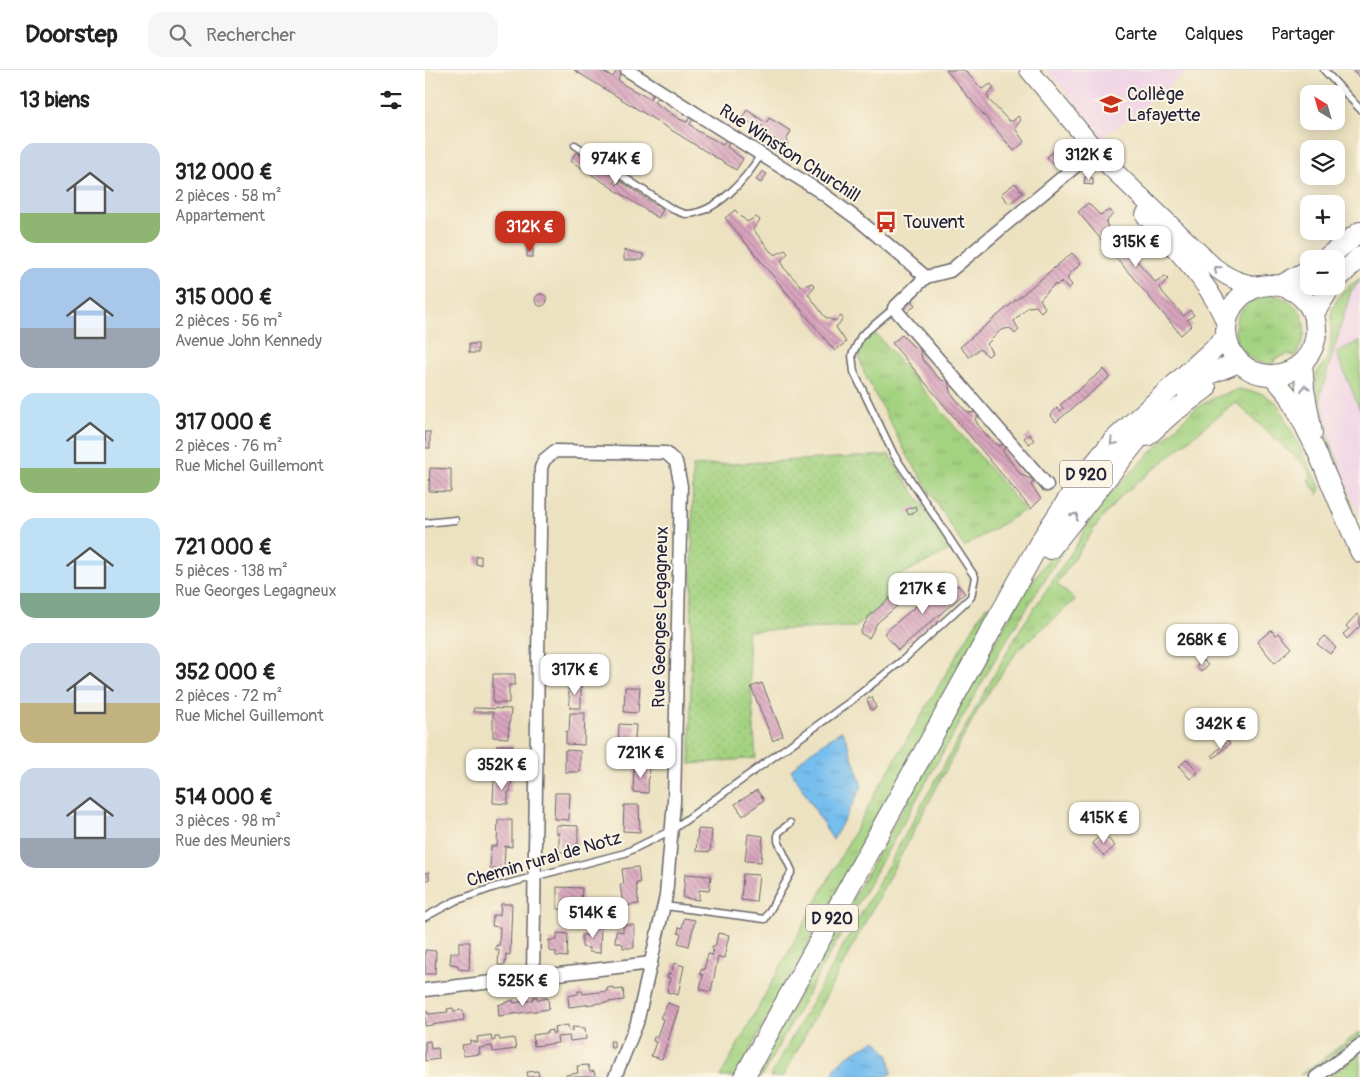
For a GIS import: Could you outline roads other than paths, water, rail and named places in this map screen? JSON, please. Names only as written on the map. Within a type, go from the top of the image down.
[{"type":"main road","points":[[1029,70],[1107,164],[1138,207],[1211,293],[1226,331],[1231,351],[1244,366],[1271,376],[1289,396],[1354,530],[1360,553]]},
{"type":"main road","points":[[1107,164],[1226,277],[1244,284],[1286,287],[1307,303],[1313,314],[1316,327],[1315,340],[1311,352],[1294,369],[1271,376]]},
{"type":"main road","points":[[1337,250],[1360,232]]},
{"type":"main road","points":[[1345,257],[1360,244]]},
{"type":"main road","points":[[1345,271],[1360,257]]},
{"type":"main road","points":[[1226,331],[1230,310],[1238,299],[1249,290],[1286,287],[1300,277]]},
{"type":"main road","points":[[1313,314],[1325,295]]},
{"type":"main road","name":"D 920","points":[[744,1077],[1036,548],[1078,484],[1113,442],[1226,331]]},
{"type":"main road","points":[[1303,362],[1305,389],[1315,448]]},
{"type":"main road","name":"D 920","points":[[986,641],[1063,531],[1102,482],[1171,414],[1194,396],[1244,366]]},
{"type":"street","name":"Rue Winston Churchill","points":[[627,70],[762,153],[860,221],[926,277]]},
{"type":"street","points":[[1047,485],[894,308],[926,277],[950,271],[1095,150]]},
{"type":"street","name":"Rue Georges Legagneux","points":[[533,976],[541,468],[545,460],[555,451],[606,450],[667,453],[676,462],[681,486],[672,830],[665,906],[637,1023],[615,1077]]},
{"type":"street","points":[[425,990],[651,963]]},
{"type":"street","points":[[1316,1077],[1360,1046]]},
{"type":"lane","points":[[1324,70],[1360,109]]},
{"type":"lane","points":[[575,145],[672,209],[685,215],[702,210],[720,200],[748,176],[762,153]]},
{"type":"lane","name":"Chemin rural de Notz","points":[[425,917],[455,901],[495,887],[625,853],[672,830],[847,704],[904,659],[971,597],[975,577],[894,455],[854,372],[852,355],[861,336],[894,308]]},
{"type":"lane","points":[[425,523],[455,520]]},
{"type":"lane","points":[[665,906],[765,919],[792,871],[778,841],[778,833],[790,823]]},
{"type":"water","points":[[841,731],[844,733],[862,786],[833,840],[791,770],[809,753]]},
{"type":"water","points":[[876,1040],[889,1056],[892,1073],[885,1077],[833,1077],[834,1071],[843,1059]]},
{"type":"place","name":"Collège Lafayette","points":[[1111,104]]},
{"type":"place","name":"Touvent","points":[[886,222]]}]
